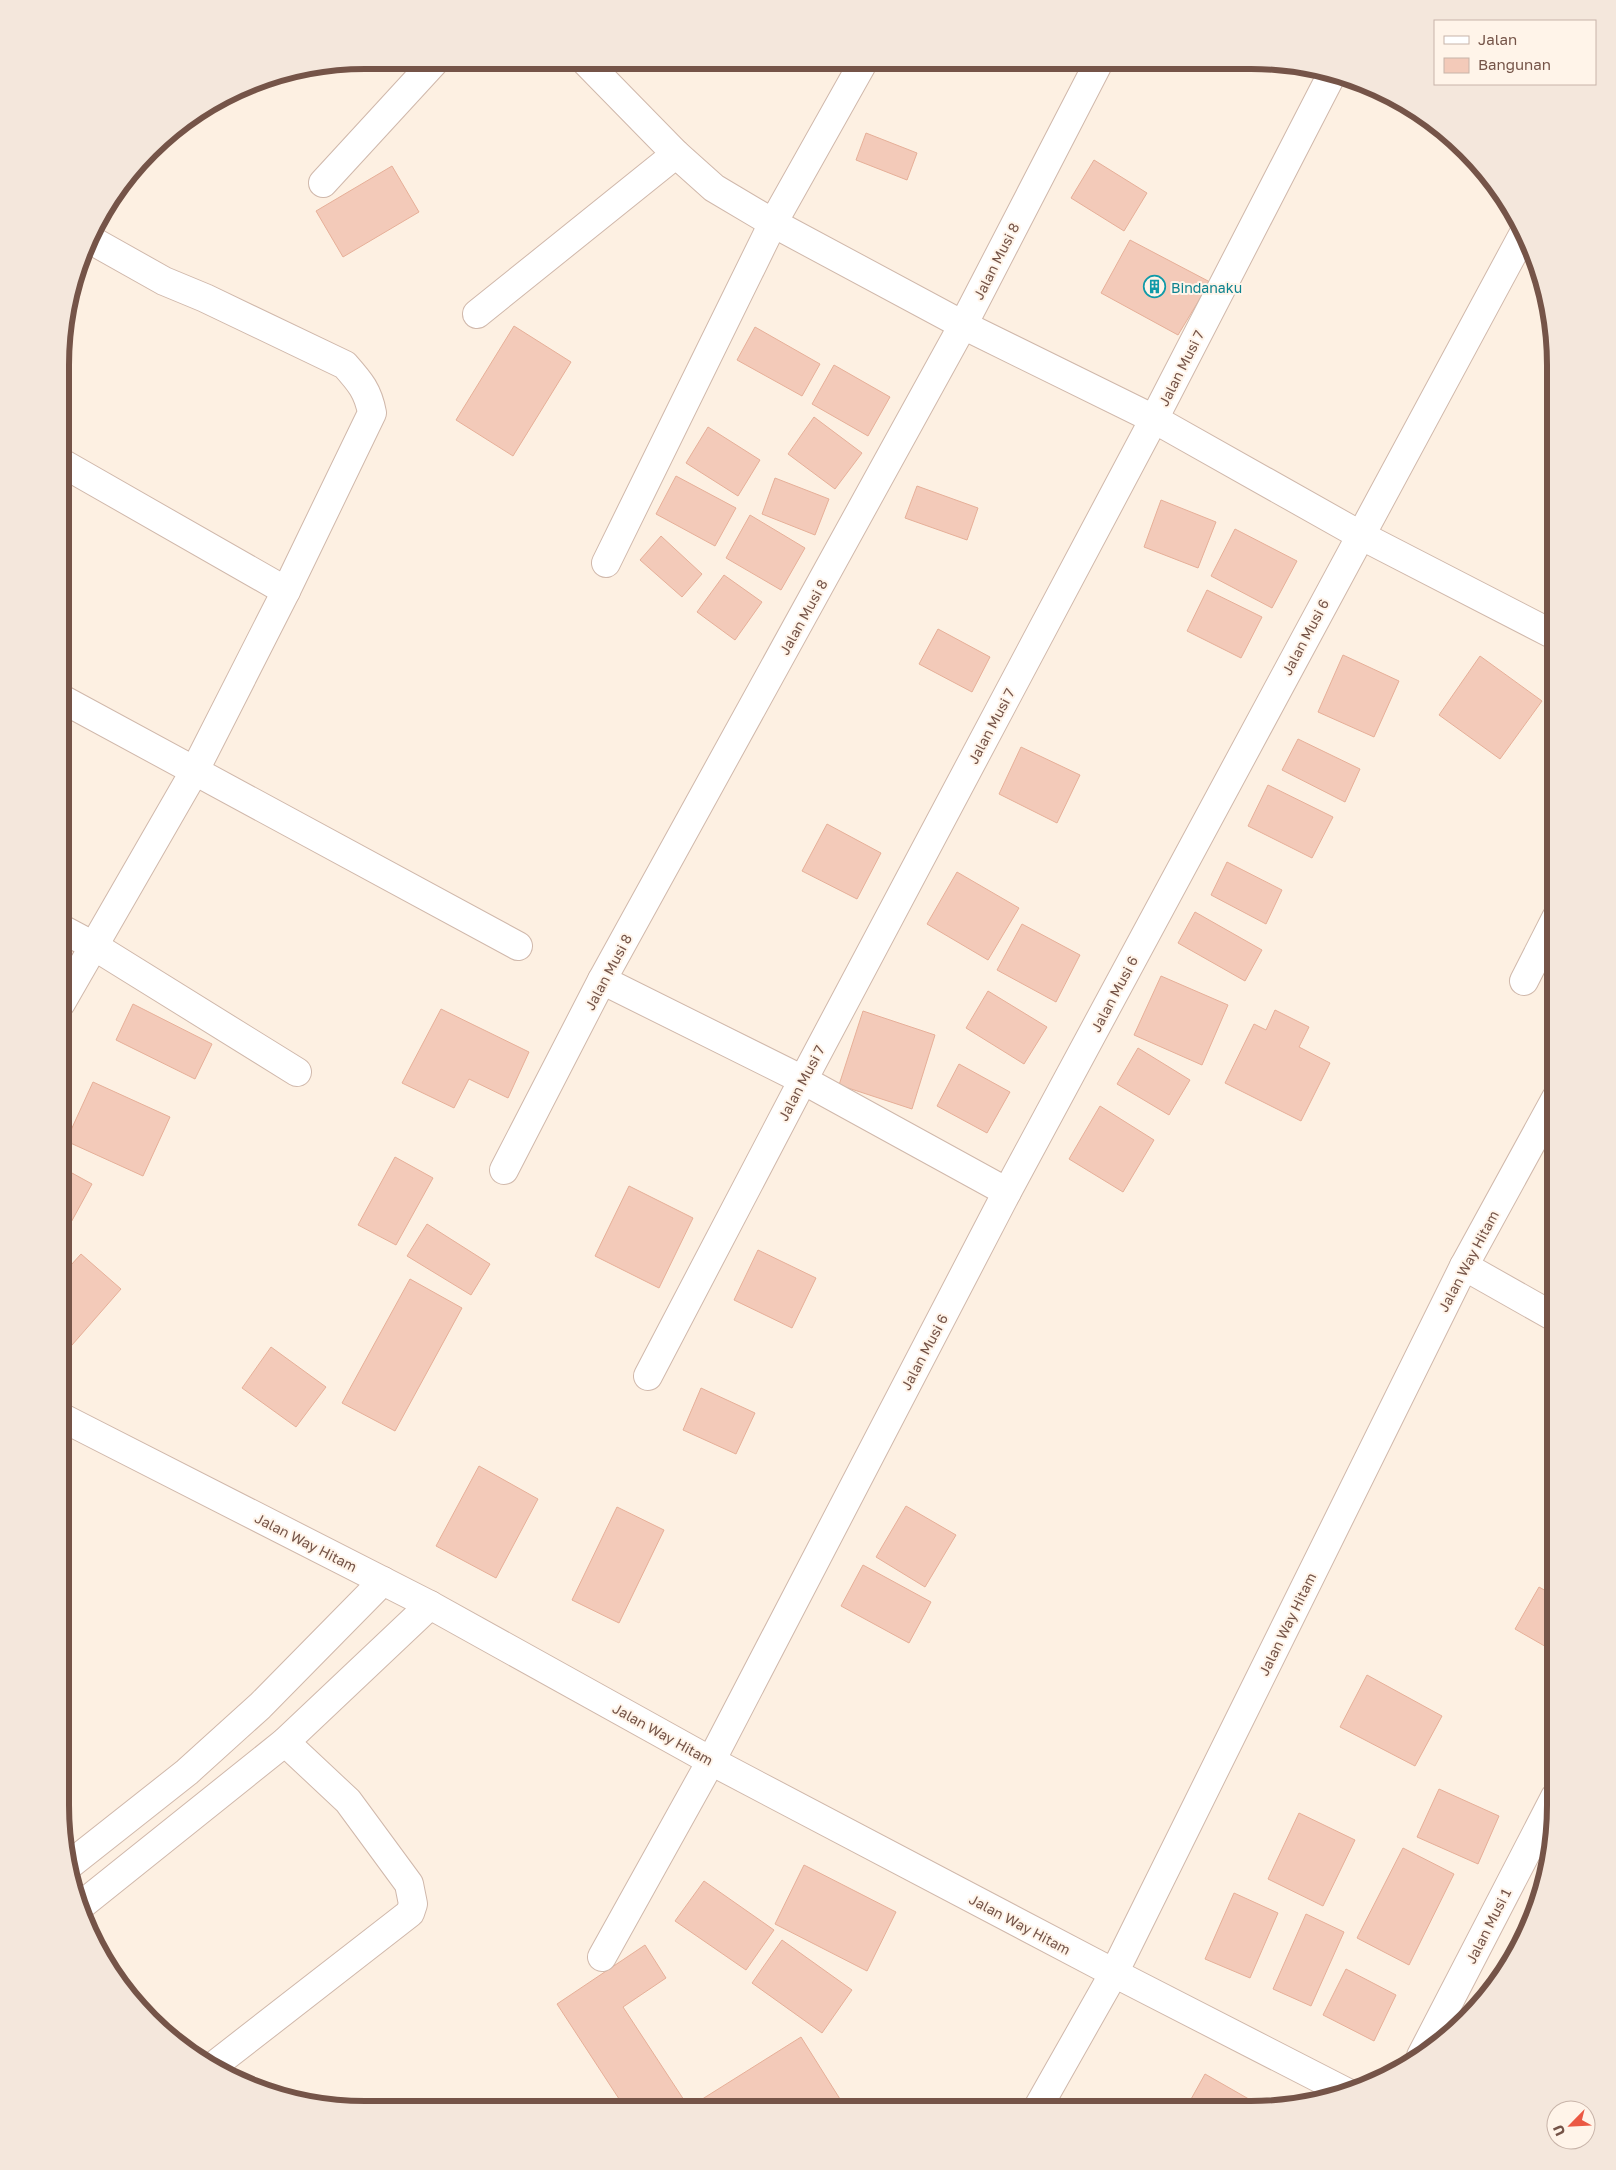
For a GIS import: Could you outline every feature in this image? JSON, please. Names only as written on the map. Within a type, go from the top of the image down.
[{"type":"street","points":[[323,183],[428,69]]},
{"type":"street","points":[[593,69],[676,154],[714,188],[773,224],[963,325],[1154,419],[1360,536],[1547,631]]},
{"type":"street","points":[[606,563],[773,224],[860,69]]},
{"type":"street","name":"Jalan Musi 8","points":[[504,1170],[602,980],[963,325],[1094,69]]},
{"type":"street","name":"Jalan Musi 7","points":[[648,1376],[1154,419],[1329,79]]},
{"type":"street","points":[[477,314],[676,154]]},
{"type":"street","name":"Jalan Musi 6","points":[[602,1957],[711,1761],[1007,1192],[1520,240]]},
{"type":"street","points":[[69,989],[194,772],[286,591],[372,413],[369,396],[359,380],[345,365],[205,298],[164,281],[95,242]]},
{"type":"street","points":[[69,467],[286,591]]},
{"type":"street","points":[[69,703],[518,946]]},
{"type":"street","points":[[69,934],[94,946],[297,1072]]},
{"type":"street","points":[[1524,981],[1547,936]]},
{"type":"street","points":[[602,980],[803,1080],[1007,1192]]},
{"type":"street","name":"Jalan Way Hitam","points":[[69,1421],[430,1605],[711,1761],[1114,1973],[1464,1266],[1547,1114]]},
{"type":"street","points":[[1464,1266],[1547,1313]]},
{"type":"street","points":[[74,1861],[187,1772],[238,1726],[383,1581]]},
{"type":"street","points":[[85,1903],[285,1742],[430,1605]]},
{"type":"street","points":[[218,2062],[410,1913],[413,1904],[409,1884],[348,1801],[285,1742]]},
{"type":"street","name":"Jalan Musi 1","points":[[1428,2043],[1547,1812]]},
{"type":"street","points":[[1042,2101],[1114,1973],[1339,2088]]},
{"type":"building","points":[[866,133],[917,153],[907,180],[856,160]]},
{"type":"building","points":[[1094,160],[1147,193],[1124,231],[1071,198]]},
{"type":"building","points":[[392,166],[419,212],[343,257],[316,211]]},
{"type":"building","name":"Bindanaku","points":[[1130,240],[1210,282],[1178,335],[1101,293]]},
{"type":"building","points":[[514,326],[571,362],[513,456],[456,420]]},
{"type":"building","points":[[755,327],[820,364],[802,396],[737,360]]},
{"type":"building","points":[[834,365],[890,397],[868,436],[812,404]]},
{"type":"building","points":[[814,417],[862,453],[835,489],[788,454]]},
{"type":"building","points":[[708,427],[760,460],[738,496],[686,463]]},
{"type":"building","points":[[676,476],[736,508],[715,546],[656,514]]},
{"type":"building","points":[[775,478],[829,499],[815,535],[762,514]]},
{"type":"building","points":[[917,486],[978,508],[967,540],[905,518]]},
{"type":"building","points":[[1161,500],[1216,522],[1198,568],[1144,547]]},
{"type":"building","points":[[750,515],[805,548],[781,590],[726,558]]},
{"type":"building","points":[[1235,529],[1297,561],[1272,608],[1211,576]]},
{"type":"building","points":[[661,536],[702,574],[682,597],[640,560]]},
{"type":"building","points":[[724,575],[762,602],[735,640],[697,612]]},
{"type":"building","points":[[1207,590],[1262,617],[1241,658],[1187,631]]},
{"type":"building","points":[[938,629],[990,657],[972,692],[919,664]]},
{"type":"building","points":[[1343,655],[1399,681],[1374,737],[1318,712]]},
{"type":"building","points":[[1480,656],[1542,701],[1500,759],[1439,715]]},
{"type":"building","points":[[1298,739],[1360,769],[1345,802],[1282,770]]},
{"type":"building","points":[[1021,747],[1080,775],[1057,823],[999,794]]},
{"type":"building","points":[[1268,785],[1333,817],[1312,858],[1248,826]]},
{"type":"building","points":[[827,824],[881,853],[857,899],[802,871]]},
{"type":"building","points":[[1227,862],[1282,890],[1266,924],[1211,895]]},
{"type":"building","points":[[957,872],[1019,908],[988,960],[927,924]]},
{"type":"building","points":[[1195,912],[1262,950],[1245,981],[1178,943]]},
{"type":"building","points":[[1022,924],[1080,955],[1056,1002],[997,970]]},
{"type":"building","points":[[1161,976],[1228,1005],[1202,1065],[1134,1035]]},
{"type":"building","points":[[988,991],[1047,1027],[1024,1064],[966,1028]]},
{"type":"building","points":[[133,1004],[212,1044],[195,1079],[116,1040]]},
{"type":"building","points":[[441,1009],[529,1052],[508,1098],[469,1079],[454,1108],[402,1083]]},
{"type":"building","points":[[1275,1010],[1309,1027],[1299,1047],[1330,1063],[1301,1121],[1225,1083],[1254,1024],[1266,1030]]},
{"type":"building","points":[[863,1011],[935,1035],[912,1109],[839,1085]]},
{"type":"building","points":[[1138,1048],[1190,1080],[1169,1115],[1117,1084]]},
{"type":"building","points":[[959,1064],[1010,1092],[987,1133],[937,1106]]},
{"type":"building","points":[[93,1082],[170,1117],[143,1176],[69,1142],[69,1134]]},
{"type":"building","points":[[1100,1106],[1154,1140],[1123,1192],[1069,1159]]},
{"type":"building","points":[[395,1157],[433,1178],[396,1245],[358,1225]]},
{"type":"building","points":[[69,1171],[92,1184],[69,1226]]},
{"type":"building","points":[[629,1186],[693,1218],[659,1288],[595,1256]]},
{"type":"building","points":[[427,1224],[490,1264],[471,1295],[407,1256]]},
{"type":"building","points":[[758,1250],[816,1278],[792,1328],[734,1300]]},
{"type":"building","points":[[81,1254],[121,1289],[69,1348],[69,1267]]},
{"type":"building","points":[[410,1279],[462,1308],[395,1431],[342,1403]]},
{"type":"building","points":[[271,1347],[326,1387],[296,1427],[242,1388]]},
{"type":"building","points":[[701,1388],[755,1413],[736,1454],[683,1430]]},
{"type":"building","points":[[479,1466],[538,1499],[496,1578],[436,1546]]},
{"type":"building","points":[[906,1506],[956,1535],[925,1587],[876,1557]]},
{"type":"building","points":[[617,1507],[664,1530],[619,1623],[572,1600]]},
{"type":"building","points":[[863,1565],[931,1602],[909,1643],[841,1606]]},
{"type":"building","points":[[1539,1587],[1547,1592],[1547,1647],[1515,1629]]},
{"type":"building","points":[[1367,1675],[1442,1716],[1415,1766],[1340,1727]]},
{"type":"building","points":[[1439,1789],[1499,1816],[1478,1864],[1417,1837]]},
{"type":"building","points":[[1299,1813],[1355,1840],[1323,1906],[1268,1879]]},
{"type":"building","points":[[1403,1848],[1454,1874],[1409,1965],[1357,1938]]},
{"type":"building","points":[[804,1865],[896,1912],[867,1971],[775,1924]]},
{"type":"building","points":[[704,1881],[774,1930],[746,1970],[675,1921]]},
{"type":"building","points":[[1234,1893],[1278,1913],[1250,1978],[1205,1959]]},
{"type":"building","points":[[1306,1914],[1344,1932],[1311,2006],[1273,1989]]},
{"type":"building","points":[[782,1940],[852,1990],[822,2033],[752,1983]]},
{"type":"building","points":[[645,1945],[666,1978],[623,2007],[684,2100],[620,2101],[557,2004]]},
{"type":"building","points":[[1346,1969],[1396,1995],[1374,2041],[1323,2015]]},
{"type":"building","points":[[801,2037],[841,2101],[699,2101]]},
{"type":"building","points":[[1205,2074],[1252,2101],[1252,2101],[1190,2101]]},
{"type":"place","name":"Bindanaku","points":[[1155,287]]}]
